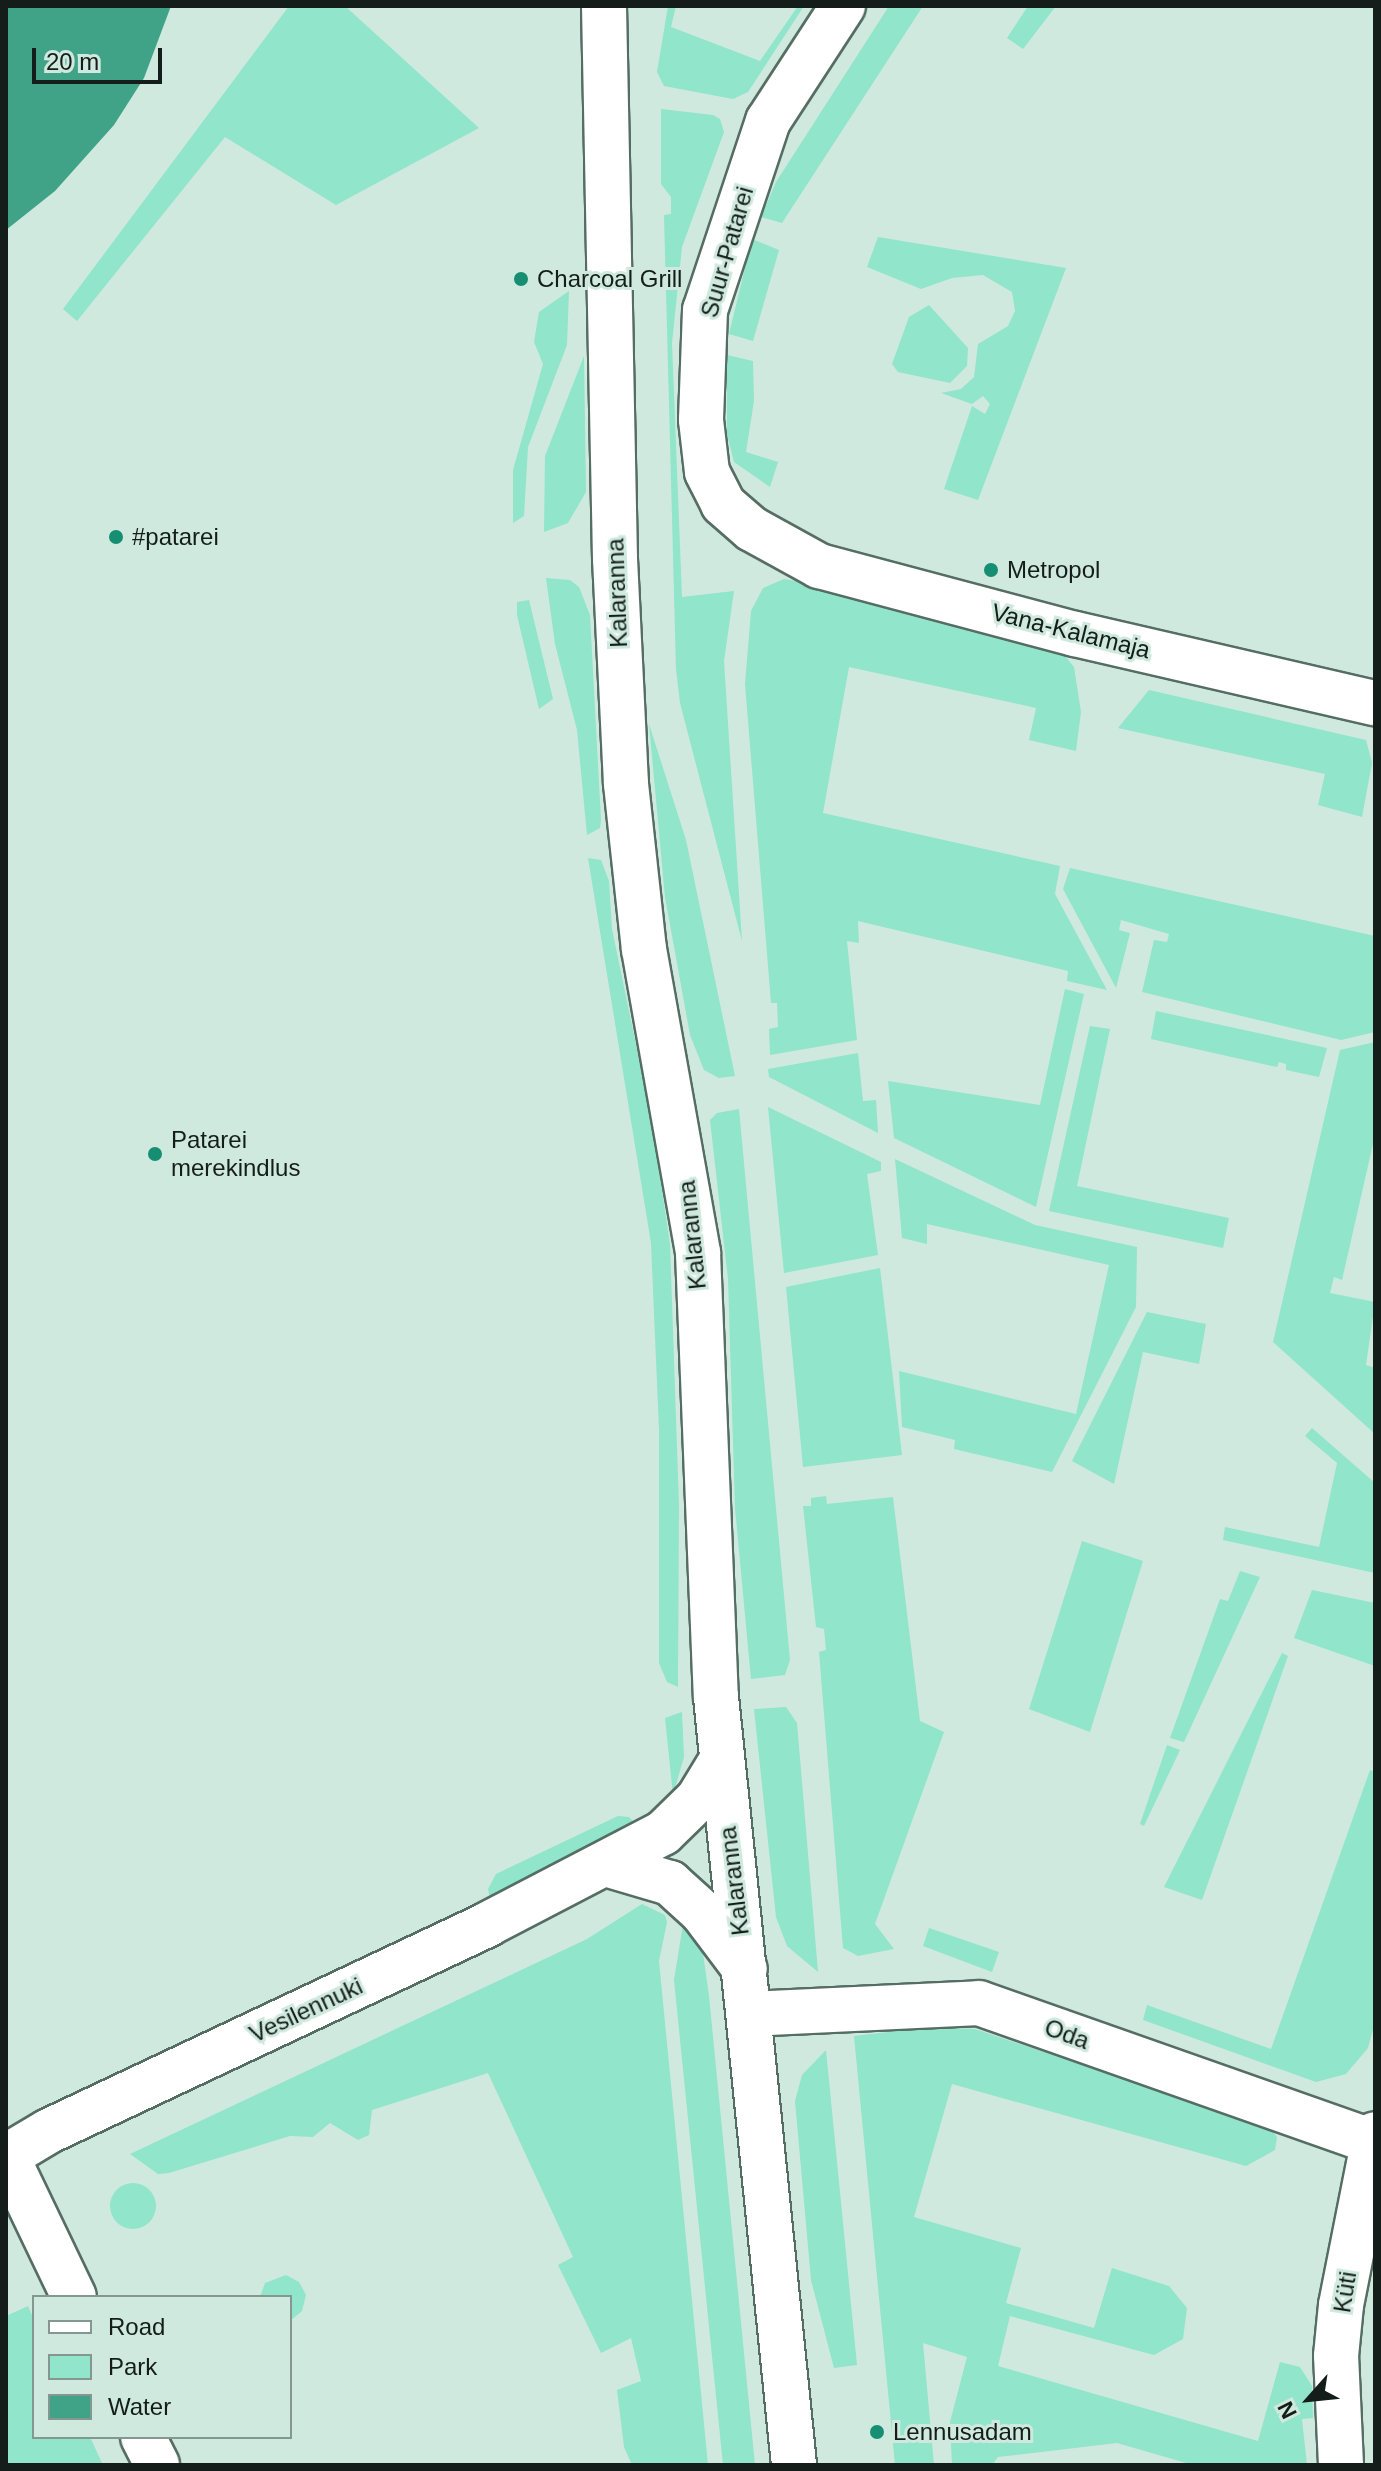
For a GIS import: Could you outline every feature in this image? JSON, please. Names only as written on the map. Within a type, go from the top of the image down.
[{"type":"street","name":"Kalaranna","points":[[604,6],[615,559],[626,784],[644,949],[698,1253],[721,1761],[745,1969],[794,2465]]},
{"type":"street","name":"Suur-Patarei","points":[[773,541],[723,504],[707,472],[701,420],[705,310],[768,121],[843,6]]},
{"type":"street","name":"Vana-Kalamaja","points":[[773,541],[819,566],[1075,634],[1374,696]]},
{"type":"street","name":"Vesilennuki","points":[[73,2295],[6,2155],[605,1864],[671,1826],[698,1799],[721,1761]]},
{"type":"street","points":[[605,1864],[670,1883],[702,1912],[745,1969]]},
{"type":"street","name":"Oda","points":[[749,2014],[979,2003],[1374,2138]]},
{"type":"street","name":"Küti","points":[[1341,2465],[1356,2359],[1374,2138]]},
{"type":"street","points":[[144,2439],[157,2465]]},
{"type":"green space","points":[[289,6],[345,6],[479,128],[336,205],[225,137],[77,321],[63,309]]},
{"type":"green space","points":[[668,6],[676,6],[671,27],[760,61],[798,6],[804,6],[748,92],[733,99],[664,86],[657,72]]},
{"type":"green space","points":[[889,6],[923,6],[782,223],[761,217],[776,182]]},
{"type":"green space","points":[[1028,6],[1056,6],[1023,49],[1007,38]]},
{"type":"green space","points":[[661,109],[713,115],[720,119],[724,132],[682,247],[672,343],[682,597],[734,591],[724,661],[742,941],[680,703],[676,669],[664,215],[671,214],[671,197],[661,184]]},
{"type":"green space","points":[[878,237],[1066,268],[978,500],[944,489],[972,406],[985,414],[990,404],[983,396],[972,404],[941,393],[961,389],[974,377],[978,344],[1008,326],[1015,311],[1012,292],[983,275],[952,278],[921,289],[867,267]]},
{"type":"green space","points":[[752,239],[779,250],[753,341],[729,334]]},
{"type":"green space","points":[[569,291],[567,345],[528,447],[524,516],[513,523],[513,470],[543,364],[534,342],[539,312]]},
{"type":"green space","points":[[929,305],[968,348],[967,366],[950,383],[898,372],[892,364],[909,317]]},
{"type":"green space","points":[[727,355],[753,361],[754,401],[746,452],[778,462],[770,487],[734,462],[727,434]]},
{"type":"green space","points":[[584,356],[586,492],[568,523],[544,532],[545,456]]},
{"type":"green space","points":[[546,578],[570,580],[579,587],[590,615],[601,820],[600,828],[587,835],[577,730],[555,644]]},
{"type":"green space","points":[[784,579],[834,587],[1065,656],[1074,667],[1081,712],[1076,751],[1029,740],[1036,708],[849,667],[823,813],[1060,866],[1055,894],[1107,990],[1067,981],[1068,971],[858,921],[859,943],[847,941],[857,1040],[770,1055],[769,1029],[778,1027],[777,1003],[771,1003],[745,684],[751,611],[763,588]]},
{"type":"green space","points":[[529,600],[553,699],[539,709],[517,615],[517,602]]},
{"type":"green space","points":[[1149,690],[1366,740],[1372,763],[1362,817],[1318,805],[1325,774],[1118,728]]},
{"type":"green space","points":[[649,724],[686,840],[735,1076],[719,1078],[704,1070],[690,1035],[665,897]]},
{"type":"green space","points":[[588,858],[601,860],[609,881],[612,929],[651,1117],[670,1244],[679,1505],[678,1687],[667,1682],[659,1663],[659,1430],[651,1243]]},
{"type":"green space","points":[[1070,868],[1375,936],[1375,1032],[1341,1040],[1142,992],[1154,940],[1167,942],[1169,934],[1121,920],[1119,930],[1130,933],[1116,988],[1063,889]]},
{"type":"green space","points":[[1065,989],[1084,994],[1036,1207],[894,1138],[888,1081],[1040,1105]]},
{"type":"green space","points":[[1156,1011],[1327,1048],[1319,1077],[1286,1070],[1286,1064],[1279,1062],[1277,1067],[1151,1039]]},
{"type":"green space","points":[[1090,1026],[1110,1029],[1077,1186],[1229,1218],[1223,1248],[1049,1211]]},
{"type":"green space","points":[[1375,1042],[1375,1135],[1342,1280],[1334,1277],[1330,1293],[1375,1302],[1366,1365],[1375,1368],[1375,1434],[1273,1342],[1340,1050]]},
{"type":"green space","points":[[858,1053],[863,1101],[876,1100],[878,1133],[769,1077],[768,1069]]},
{"type":"green space","points":[[768,1107],[881,1162],[881,1171],[867,1174],[878,1255],[784,1273]]},
{"type":"green space","points":[[739,1109],[790,1660],[785,1675],[751,1679],[735,1508],[728,1279],[710,1120],[717,1113]]},
{"type":"green space","points":[[895,1159],[1035,1225],[1137,1247],[1136,1307],[1052,1472],[954,1449],[955,1440],[902,1427],[899,1371],[1076,1414],[1109,1265],[927,1224],[927,1244],[902,1238]]},
{"type":"green space","points":[[880,1268],[902,1455],[803,1467],[786,1287]]},
{"type":"green space","points":[[1147,1312],[1206,1324],[1199,1364],[1143,1352],[1114,1484],[1072,1461]]},
{"type":"green space","points":[[1312,1428],[1375,1483],[1375,1573],[1223,1540],[1225,1527],[1319,1547],[1337,1463],[1305,1436]]},
{"type":"green space","points":[[826,1496],[827,1504],[893,1497],[920,1721],[944,1732],[875,1924],[894,1949],[858,1956],[843,1948],[819,1652],[826,1650],[824,1629],[816,1627],[803,1506],[811,1506],[811,1498]]},
{"type":"green space","points":[[1082,1541],[1143,1561],[1090,1732],[1029,1709]]},
{"type":"green space","points":[[1240,1571],[1260,1577],[1184,1742],[1170,1738],[1220,1599],[1228,1601]]},
{"type":"green space","points":[[1312,1590],[1375,1603],[1375,1666],[1294,1638]]},
{"type":"green space","points":[[1282,1653],[1288,1656],[1202,1900],[1164,1887]]},
{"type":"green space","points":[[786,1707],[797,1723],[818,1972],[787,1946],[776,1917],[754,1709]]},
{"type":"green space","points":[[682,1712],[684,1757],[673,1795],[665,1718]]},
{"type":"green space","points":[[1167,1745],[1180,1750],[1144,1826],[1140,1824]]},
{"type":"green space","points":[[1370,1770],[1375,1772],[1375,2022],[1368,2048],[1346,2074],[1316,2082],[1143,2020],[1147,2005],[1271,2049]]},
{"type":"green space","points":[[618,1816],[629,1817],[641,1830],[490,1900],[488,1889],[496,1874]]},
{"type":"green space","points":[[642,1904],[665,1915],[667,1922],[659,1961],[708,2465],[632,2465],[624,2447],[617,2390],[641,2381],[631,2338],[601,2353],[558,2265],[573,2257],[488,2073],[372,2110],[369,2135],[358,2140],[330,2123],[313,2137],[290,2136],[158,2174],[130,2154],[587,1939]]},
{"type":"green space","points":[[684,1918],[702,1946],[709,1996],[755,2465],[723,2465],[674,1980]]},
{"type":"green space","points":[[929,1928],[999,1952],[992,1972],[923,1946]]},
{"type":"green space","points":[[931,2027],[975,2029],[1268,2127],[1277,2137],[1275,2150],[1246,2166],[952,2084],[914,2217],[1021,2248],[1006,2303],[1094,2328],[1112,2268],[1169,2286],[1187,2308],[1183,2339],[1154,2355],[1010,2316],[998,2366],[1258,2441],[1280,2362],[1300,2367],[1312,2386],[1313,2418],[1302,2419],[1307,2465],[1193,2465],[1117,2443],[998,2457],[992,2465],[952,2465],[950,2422],[967,2357],[923,2343],[934,2465],[895,2465],[854,2036]]},
{"type":"green space","points":[[826,2050],[857,2365],[834,2368],[811,2280],[795,2101],[802,2075]]},
{"type":"green space","points":[[133,2183],[149,2190],[156,2206],[149,2222],[133,2229],[117,2222],[110,2206],[117,2190]]},
{"type":"green space","points":[[286,2275],[299,2282],[306,2295],[302,2311],[292,2319],[292,2295],[261,2295],[265,2283]]},
{"type":"green space","points":[[28,2306],[32,2315],[32,2439],[91,2439],[103,2465],[6,2465],[6,2316]]},
{"type":"water","points":[[6,6],[171,6],[144,78],[114,125],[55,191],[6,230]]},
{"type":"place","name":"Charcoal Grill","points":[[521,279]]},
{"type":"place","name":"#patarei","points":[[116,537]]},
{"type":"place","name":"Metropol","points":[[991,570]]},
{"type":"place","name":"Patarei merekindlus","points":[[155,1154]]},
{"type":"place","name":"Lennusadam","points":[[877,2432]]}]
